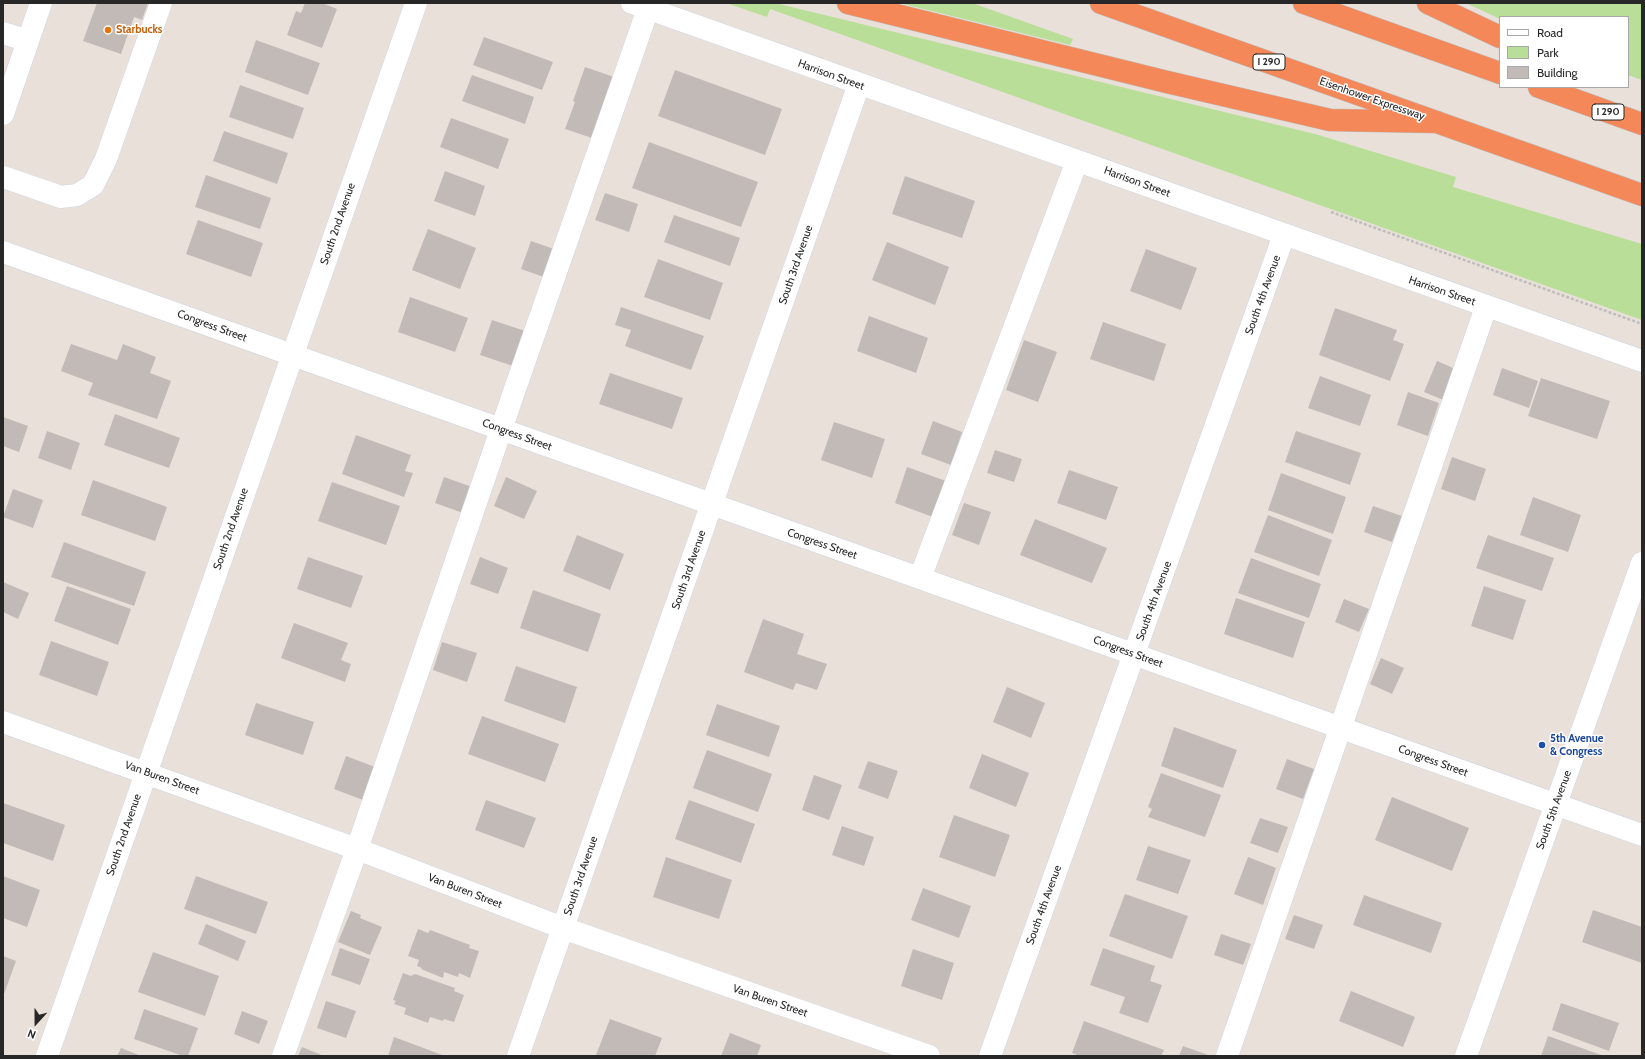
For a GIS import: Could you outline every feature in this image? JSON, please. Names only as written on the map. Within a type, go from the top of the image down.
[{"type":"highway","points":[[848,3],[1167,82],[1330,120],[1437,122]]},
{"type":"highway","name":"Eisenhower Expressway","points":[[1101,3],[1642,195]]},
{"type":"highway","points":[[1304,3],[1499,73]]},
{"type":"highway","points":[[1428,3],[1499,37]]},
{"type":"highway","name":"I 290","points":[[1544,88],[1567,93],[1642,124]]},
{"type":"street","points":[[3,114],[41,3]]},
{"type":"street","points":[[3,177],[61,197],[77,195],[93,185],[106,159],[161,3]]},
{"type":"street","name":"South 2nd Avenue","points":[[47,1056],[416,3]]},
{"type":"street","points":[[283,1056],[357,849],[501,429],[640,6]]},
{"type":"street","name":"Harrison Street","points":[[640,6],[1642,361]]},
{"type":"street","points":[[3,33],[28,41]]},
{"type":"street","name":"South 3rd Avenue","points":[[518,1056],[859,84]]},
{"type":"street","points":[[920,578],[1078,161]]},
{"type":"street","name":"South 4th Avenue","points":[[990,1056],[1284,235]]},
{"type":"street","name":"Congress Street","points":[[3,252],[1642,835]]},
{"type":"street","points":[[1227,1056],[1486,306]]},
{"type":"street","name":"South 5th Avenue","points":[[1466,1056],[1642,563]]},
{"type":"street","name":"Van Buren Street","points":[[3,722],[146,772],[357,849],[563,928],[929,1056]]},
{"type":"path","points":[[1331,212],[1642,324]]},
{"type":"green space","points":[[726,3],[775,3],[1315,134],[1456,177],[1453,187],[1642,244],[1642,320],[770,9],[767,17]]},
{"type":"green space","points":[[899,3],[972,3],[1073,39],[1070,45]]},
{"type":"green space","points":[[1466,3],[1642,3],[1642,80],[1629,75],[1629,16],[1499,16],[1499,19]]},
{"type":"building","name":"Starbucks","points":[[97,3],[148,3],[142,20],[134,17],[121,54],[83,41]]},
{"type":"building","points":[[305,3],[322,3],[337,9],[322,48],[287,35],[296,11],[301,13]]},
{"type":"building","points":[[484,37],[553,62],[542,90],[473,65]]},
{"type":"building","points":[[256,40],[320,63],[308,95],[245,72]]},
{"type":"building","points":[[585,67],[614,77],[592,138],[565,129],[575,102],[573,101]]},
{"type":"building","points":[[675,70],[782,109],[765,155],[658,116]]},
{"type":"building","points":[[472,75],[534,97],[525,124],[462,101]]},
{"type":"building","points":[[240,85],[304,108],[293,139],[229,117]]},
{"type":"building","points":[[451,118],[509,139],[498,169],[440,147]]},
{"type":"building","points":[[224,131],[288,153],[277,184],[213,161]]},
{"type":"building","points":[[649,142],[758,182],[741,227],[632,188]]},
{"type":"building","points":[[445,171],[485,186],[475,216],[434,201]]},
{"type":"building","points":[[206,175],[271,198],[260,229],[195,207]]},
{"type":"building","points":[[905,176],[975,201],[962,238],[892,214]]},
{"type":"building","points":[[605,193],[638,204],[629,232],[595,220]]},
{"type":"building","points":[[674,215],[740,238],[730,266],[664,242]]},
{"type":"building","points":[[198,220],[263,243],[251,277],[186,254]]},
{"type":"building","points":[[428,229],[476,248],[460,289],[412,270]]},
{"type":"building","points":[[531,241],[554,249],[544,277],[521,269]]},
{"type":"building","points":[[887,242],[949,267],[935,305],[872,280]]},
{"type":"building","points":[[1146,249],[1197,268],[1181,310],[1130,291]]},
{"type":"building","points":[[658,259],[723,283],[710,320],[644,297]]},
{"type":"building","points":[[410,297],[468,318],[455,352],[398,332]]},
{"type":"building","points":[[621,307],[704,336],[691,370],[625,346],[631,330],[615,325]]},
{"type":"building","points":[[1335,308],[1397,330],[1393,340],[1404,344],[1390,381],[1319,355]]},
{"type":"building","points":[[869,316],[928,338],[916,373],[857,351]]},
{"type":"building","points":[[492,320],[528,332],[516,367],[480,355]]},
{"type":"building","points":[[1103,322],[1166,344],[1154,381],[1090,359]]},
{"type":"building","points":[[1024,340],[1057,352],[1038,402],[1006,390]]},
{"type":"building","points":[[71,344],[117,360],[123,344],[156,357],[150,373],[171,381],[157,419],[88,395],[93,383],[61,371]]},
{"type":"building","points":[[1437,361],[1460,371],[1448,402],[1424,392]]},
{"type":"building","points":[[1502,368],[1538,381],[1529,408],[1493,395]]},
{"type":"building","points":[[610,373],[683,398],[672,429],[599,404]]},
{"type":"building","points":[[1320,376],[1371,395],[1360,426],[1308,408]]},
{"type":"building","points":[[1541,378],[1610,401],[1597,439],[1528,416]]},
{"type":"building","points":[[1408,392],[1439,403],[1428,436],[1397,425]]},
{"type":"building","points":[[115,414],[180,438],[169,468],[104,445]]},
{"type":"building","points":[[3,417],[28,426],[19,452],[3,446]]},
{"type":"building","points":[[933,421],[962,432],[951,465],[921,454]]},
{"type":"building","points":[[834,422],[885,439],[872,478],[821,460]]},
{"type":"building","points":[[47,431],[80,443],[71,470],[38,458]]},
{"type":"building","points":[[1296,431],[1361,453],[1350,485],[1285,462]]},
{"type":"building","points":[[356,435],[411,455],[405,471],[413,473],[404,497],[342,474]]},
{"type":"building","points":[[995,450],[1022,459],[1014,482],[987,473]]},
{"type":"building","points":[[1452,457],[1486,469],[1475,501],[1441,489]]},
{"type":"building","points":[[907,467],[946,481],[933,517],[895,503]]},
{"type":"building","points":[[1069,470],[1118,487],[1106,520],[1057,503]]},
{"type":"building","points":[[1281,473],[1346,497],[1333,534],[1268,510]]},
{"type":"building","points":[[444,477],[472,487],[463,513],[435,503]]},
{"type":"building","points":[[506,477],[537,491],[524,519],[494,506]]},
{"type":"building","points":[[93,480],[167,507],[155,541],[81,515]]},
{"type":"building","points":[[332,482],[400,506],[386,545],[318,521]]},
{"type":"building","points":[[13,489],[43,500],[33,528],[3,517]]},
{"type":"building","points":[[1533,497],[1581,515],[1568,552],[1520,535]]},
{"type":"building","points":[[964,503],[991,512],[979,545],[952,535]]},
{"type":"building","points":[[1373,506],[1402,516],[1392,542],[1364,532]]},
{"type":"building","points":[[1268,515],[1332,540],[1319,576],[1254,552]]},
{"type":"building","points":[[1035,519],[1107,548],[1092,583],[1020,555]]},
{"type":"building","points":[[577,535],[624,554],[610,590],[563,571]]},
{"type":"building","points":[[1488,535],[1554,558],[1542,591],[1476,568]]},
{"type":"building","points":[[64,542],[146,572],[134,606],[51,577]]},
{"type":"building","points":[[308,557],[363,576],[351,608],[297,589]]},
{"type":"building","points":[[480,557],[508,568],[498,594],[470,584]]},
{"type":"building","points":[[1251,558],[1321,584],[1309,618],[1238,593]]},
{"type":"building","points":[[3,582],[29,593],[18,619],[3,612]]},
{"type":"building","points":[[67,586],[131,609],[118,645],[54,621]]},
{"type":"building","points":[[1484,586],[1526,600],[1513,640],[1471,626]]},
{"type":"building","points":[[533,590],[601,614],[588,652],[520,628]]},
{"type":"building","points":[[1236,598],[1305,622],[1293,658],[1224,634]]},
{"type":"building","points":[[1344,599],[1369,609],[1359,632],[1335,622]]},
{"type":"building","points":[[763,619],[804,634],[797,654],[827,664],[817,690],[796,683],[793,690],[744,672]]},
{"type":"building","points":[[294,623],[348,643],[341,660],[351,664],[345,682],[281,658]]},
{"type":"building","points":[[51,641],[109,662],[97,696],[39,675]]},
{"type":"building","points":[[442,642],[477,653],[467,682],[433,670]]},
{"type":"building","points":[[1381,658],[1404,668],[1392,694],[1370,684]]},
{"type":"building","points":[[516,666],[577,687],[565,723],[504,701]]},
{"type":"building","points":[[1007,687],[1045,703],[1031,738],[993,722]]},
{"type":"building","points":[[256,703],[314,722],[303,755],[245,735]]},
{"type":"building","points":[[717,704],[780,726],[769,757],[706,735]]},
{"type":"building","points":[[482,716],[559,744],[545,782],[468,754]]},
{"type":"building","points":[[1174,727],[1237,750],[1223,788],[1161,766]]},
{"type":"building","points":[[707,750],[772,774],[758,812],[693,788]]},
{"type":"building","points":[[982,754],[1029,773],[1016,807],[969,788]]},
{"type":"building","points":[[346,756],[375,767],[363,800],[334,789]]},
{"type":"building","points":[[1287,759],[1314,769],[1303,799],[1276,789]]},
{"type":"building","points":[[868,761],[898,771],[888,799],[858,788]]},
{"type":"building","points":[[1161,773],[1221,795],[1205,837],[1148,817],[1152,809],[1148,807]]},
{"type":"building","points":[[814,775],[842,785],[829,820],[802,810]]},
{"type":"building","points":[[1392,797],[1469,828],[1452,871],[1375,840]]},
{"type":"building","points":[[486,800],[536,818],[524,848],[475,830]]},
{"type":"building","points":[[689,800],[755,824],[741,863],[675,839]]},
{"type":"building","points":[[3,803],[65,825],[53,861],[3,843]]},
{"type":"building","points":[[954,815],[1010,835],[995,877],[939,857]]},
{"type":"building","points":[[1260,818],[1288,827],[1278,853],[1250,843]]},
{"type":"building","points":[[842,826],[874,837],[864,866],[832,855]]},
{"type":"building","points":[[1148,846],[1191,860],[1178,894],[1136,880]]},
{"type":"building","points":[[666,857],[732,880],[719,919],[653,897]]},
{"type":"building","points":[[1248,857],[1276,868],[1263,905],[1234,894]]},
{"type":"building","points":[[3,876],[40,890],[27,927],[3,918]]},
{"type":"building","points":[[196,876],[268,902],[256,934],[184,909]]},
{"type":"building","points":[[923,888],[971,906],[959,938],[911,920]]},
{"type":"building","points":[[1125,894],[1188,916],[1172,959],[1109,936]]},
{"type":"building","points":[[1364,895],[1442,923],[1431,953],[1353,925]]},
{"type":"building","points":[[1593,910],[1642,927],[1642,963],[1582,942]]},
{"type":"building","points":[[351,911],[361,915],[360,918],[382,927],[370,955],[338,942]]},
{"type":"building","points":[[1294,915],[1323,925],[1314,949],[1285,939]]},
{"type":"building","points":[[206,924],[246,941],[238,961],[198,944]]},
{"type":"building","points":[[418,929],[428,933],[430,930],[470,945],[469,948],[479,951],[470,978],[459,973],[458,977],[444,972],[443,978],[417,966],[419,960],[408,956]]},
{"type":"building","points":[[1221,934],[1251,944],[1243,965],[1214,955]]},
{"type":"building","points":[[340,948],[370,959],[360,985],[331,975]]},
{"type":"building","points":[[1103,948],[1155,966],[1150,981],[1162,985],[1148,1023],[1119,1013],[1125,997],[1090,985]]},
{"type":"building","points":[[913,949],[954,963],[942,1000],[901,986]]},
{"type":"building","points":[[153,952],[219,976],[205,1016],[138,992]]},
{"type":"building","points":[[3,956],[16,961],[3,997]]},
{"type":"building","points":[[403,973],[411,976],[415,974],[455,988],[454,991],[464,995],[454,1022],[444,1019],[443,1021],[430,1017],[428,1023],[404,1014],[406,1008],[394,1004],[396,1001],[393,1000]]},
{"type":"building","points":[[1351,991],[1415,1017],[1403,1047],[1339,1021]]},
{"type":"building","points":[[326,1001],[356,1011],[346,1038],[317,1028]]},
{"type":"building","points":[[1561,1003],[1619,1023],[1609,1051],[1552,1030]]},
{"type":"building","points":[[144,1009],[198,1028],[188,1056],[183,1056],[134,1039]]},
{"type":"building","points":[[242,1011],[268,1021],[259,1044],[234,1034]]},
{"type":"building","points":[[610,1019],[662,1038],[655,1056],[596,1055]]},
{"type":"building","points":[[1084,1021],[1164,1050],[1161,1056],[1080,1056],[1072,1053]]},
{"type":"building","points":[[730,1033],[761,1045],[757,1056],[721,1056]]},
{"type":"building","points":[[1548,1036],[1604,1056],[1541,1056]]},
{"type":"building","points":[[394,1037],[445,1056],[388,1056]]},
{"type":"building","points":[[1183,1046],[1211,1056],[1179,1056]]},
{"type":"building","points":[[302,1047],[324,1056],[298,1056]]},
{"type":"building","points":[[121,1048],[141,1056],[117,1056]]},
{"type":"place","name":"Starbucks","points":[[108,30]]},
{"type":"place","name":"5th Avenue & Congress","points":[[1542,745]]}]
